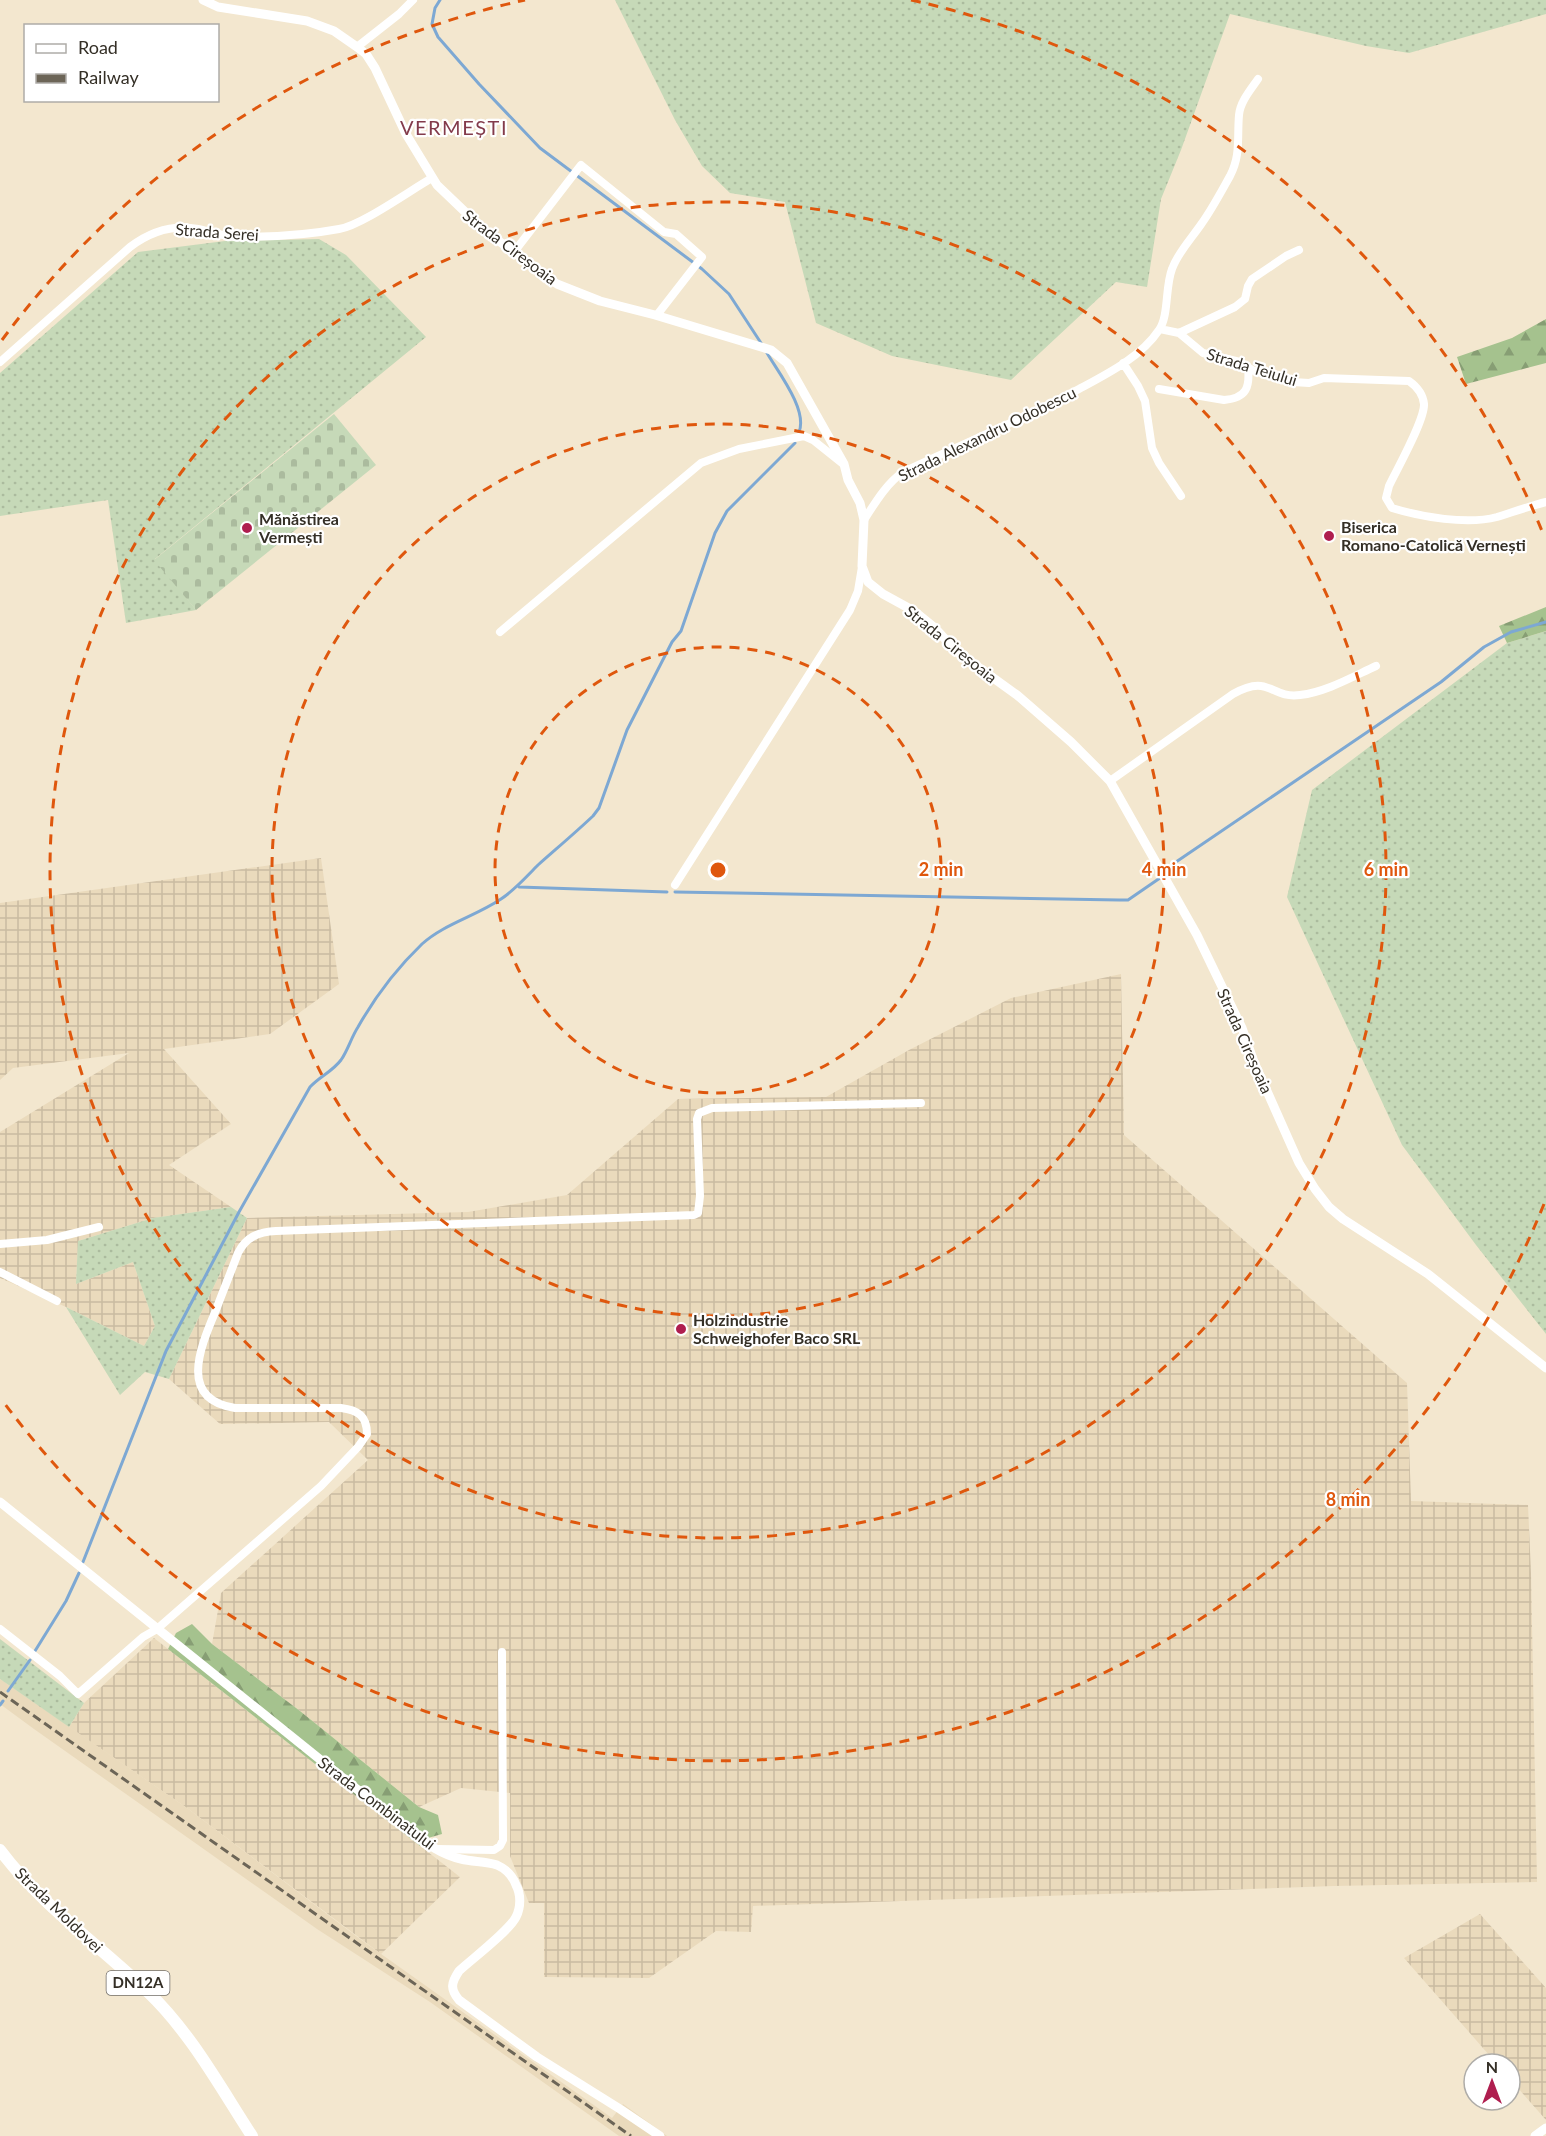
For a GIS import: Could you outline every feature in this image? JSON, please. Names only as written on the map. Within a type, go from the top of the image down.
[{"type":"main road","name":"Strada Moldovei","points":[[0,1850],[19,1874],[149,1993],[169,2015],[187,2037],[252,2136]]},
{"type":"street","name":"Strada Cireșoaia","points":[[203,0],[218,7],[307,21],[334,31],[366,54],[406,134],[444,194],[484,230],[557,284],[600,301],[657,315],[771,350],[784,359],[808,397],[822,428],[844,464],[848,480],[860,503],[864,520],[862,566],[868,582],[883,594],[914,611],[935,628],[956,651],[1017,695],[1071,742],[1110,781],[1197,935],[1242,1028],[1254,1062],[1299,1163],[1315,1189],[1329,1207],[1343,1219],[1428,1274],[1546,1368]]},
{"type":"street","points":[[357,47],[413,0]]},
{"type":"street","points":[[1160,329],[1167,286],[1173,267],[1182,250],[1203,222],[1236,164],[1240,129],[1239,113],[1258,79]]},
{"type":"street","points":[[514,252],[581,165],[664,232],[676,234],[702,257],[657,315]]},
{"type":"street","name":"Strada Serei","points":[[0,362],[130,247],[153,232],[171,228],[196,228],[221,236],[240,237],[341,228],[358,222],[432,178]]},
{"type":"street","points":[[1179,333],[1235,307],[1245,299],[1252,279],[1299,250]]},
{"type":"street","name":"Strada Teiului","points":[[1160,329],[1179,333],[1203,353],[1240,362],[1254,371],[1275,375],[1293,382],[1309,383],[1324,378],[1398,380],[1409,381],[1417,387],[1424,402],[1423,418],[1389,486],[1386,498],[1392,508],[1415,514],[1463,520],[1496,517],[1546,502]]},
{"type":"street","name":"Strada Alexandru Odobescu","points":[[864,520],[879,496],[894,478],[903,472],[1025,418],[1123,363],[1146,345],[1160,329]]},
{"type":"street","points":[[1123,363],[1145,401],[1152,448],[1181,496]]},
{"type":"street","points":[[1160,389],[1224,400],[1233,399],[1247,390],[1248,367]]},
{"type":"street","points":[[500,632],[701,464],[739,449],[804,436],[813,440],[844,464]]},
{"type":"street","points":[[675,885],[850,610],[858,591],[862,566]]},
{"type":"street","points":[[1110,781],[1248,685],[1263,685],[1298,696],[1343,681],[1376,666]]},
{"type":"street","points":[[0,1629],[60,1676],[78,1694],[143,1637],[157,1629],[321,1486],[358,1447],[367,1434],[364,1419],[353,1410],[235,1408],[220,1405],[204,1393],[199,1383],[200,1350],[238,1253],[246,1241],[259,1233],[694,1215],[698,1213],[700,1196],[697,1119],[703,1110],[921,1103]]},
{"type":"street","points":[[0,1244],[47,1240],[99,1227]]},
{"type":"street","points":[[0,1272],[57,1301]]},
{"type":"street","name":"Strada Combinatului","points":[[0,1502],[404,1827],[435,1849],[459,1859],[498,1866],[509,1874],[515,1881],[519,1895],[516,1917],[459,1971],[453,1979],[451,1987],[453,1993],[459,2000],[537,2056],[660,2136]]},
{"type":"street","points":[[435,1849],[494,1850],[503,1840],[502,1652]]},
{"type":"street","points":[[1535,2136],[1546,2128]]},
{"type":"shaded area","points":[[321,858],[339,984],[270,1034],[164,1049],[231,1124],[169,1165],[231,1207],[153,1218],[78,1241],[76,1284],[133,1262],[155,1326],[144,1346],[66,1307],[0,1278],[0,1132],[129,1053],[13,1068],[0,1080],[0,903]]},
{"type":"shaded area","points":[[1121,974],[1124,1135],[1407,1383],[1411,1501],[1528,1505],[1537,1882],[1334,1886],[753,1906],[751,1932],[716,1931],[649,1978],[544,1977],[544,1903],[529,1903],[510,1856],[510,1793],[461,1788],[419,1807],[300,1711],[212,1644],[221,1593],[368,1460],[329,1422],[220,1424],[169,1379],[247,1218],[468,1212],[567,1195],[678,1099],[826,1097],[909,1050],[1011,998]]},
{"type":"shaded area","points":[[154,1638],[460,1877],[381,1954],[187,1808],[69,1727],[84,1703]]},
{"type":"shaded area","points":[[0,1679],[187,1808],[360,1939],[612,2118],[623,2104],[667,2136],[619,2136],[430,2002],[317,1929],[0,1704]]},
{"type":"shaded area","points":[[1480,1914],[1546,1988],[1546,2120],[1522,2093],[1522,2052],[1486,2052],[1404,1958]]},
{"type":"green space","points":[[615,0],[1546,0],[1546,14],[1409,53],[1366,46],[1230,14],[1161,199],[1147,287],[1116,282],[1011,380],[892,356],[816,323],[785,202],[730,193],[702,166],[675,120]]},
{"type":"green space","points":[[319,239],[346,255],[426,337],[155,559],[196,610],[126,623],[108,500],[0,516],[0,373],[138,252],[225,241]]},
{"type":"green space","points":[[1546,319],[1546,363],[1466,384],[1457,357],[1512,338]]},
{"type":"green space","points":[[334,414],[376,465],[196,610],[154,560]]},
{"type":"green space","points":[[1546,607],[1546,631],[1507,643],[1499,626]]},
{"type":"green space","points":[[1546,631],[1546,1334],[1402,1145],[1287,897],[1312,790],[1507,643]]},
{"type":"green space","points":[[231,1207],[247,1218],[169,1379],[145,1372],[120,1395],[66,1307],[144,1346],[155,1326],[133,1262],[76,1284],[78,1241],[153,1218]]},
{"type":"green space","points":[[192,1624],[212,1644],[300,1711],[419,1807],[438,1815],[442,1834],[428,1838],[420,1846],[168,1649],[176,1633]]},
{"type":"green space","points":[[0,1639],[84,1703],[69,1727],[0,1679]]},
{"type":"waterway","points":[[440,0],[435,8],[432,24],[438,37],[479,84],[540,148],[702,269],[729,294],[761,343]]},
{"type":"waterway","points":[[767,353],[796,402],[801,423],[799,432]]},
{"type":"waterway","points":[[83,1562],[166,1351],[239,1212],[310,1087],[341,1060],[379,994],[422,944],[440,931],[506,895],[593,816],[599,808],[627,730],[672,642],[681,631],[715,533],[727,511],[795,443]]},
{"type":"waterway","points":[[1168,871],[1173,864],[1441,682],[1484,647],[1511,632],[1546,622]]},
{"type":"waterway","points":[[675,892],[1128,900],[1160,878]]},
{"type":"waterway","points":[[519,887],[667,892]]},
{"type":"waterway","points":[[35,1651],[66,1601],[79,1573]]},
{"type":"waterway","points":[[8,1691],[30,1660]]},
{"type":"waterway","points":[[0,1705],[3,1701]]},
{"type":"railway","points":[[0,1692],[631,2136]]},
{"type":"place","name":"Mănăstirea Vermești","points":[[247,528]]},
{"type":"place","name":"Biserica Romano-Catolică Vernești","points":[[1329,536]]},
{"type":"place","name":"Holzindustrie Schweighofer Baco SRL","points":[[681,1329]]},
{"type":"district","name":"VERMEȘTI","points":[[454,128]]}]
